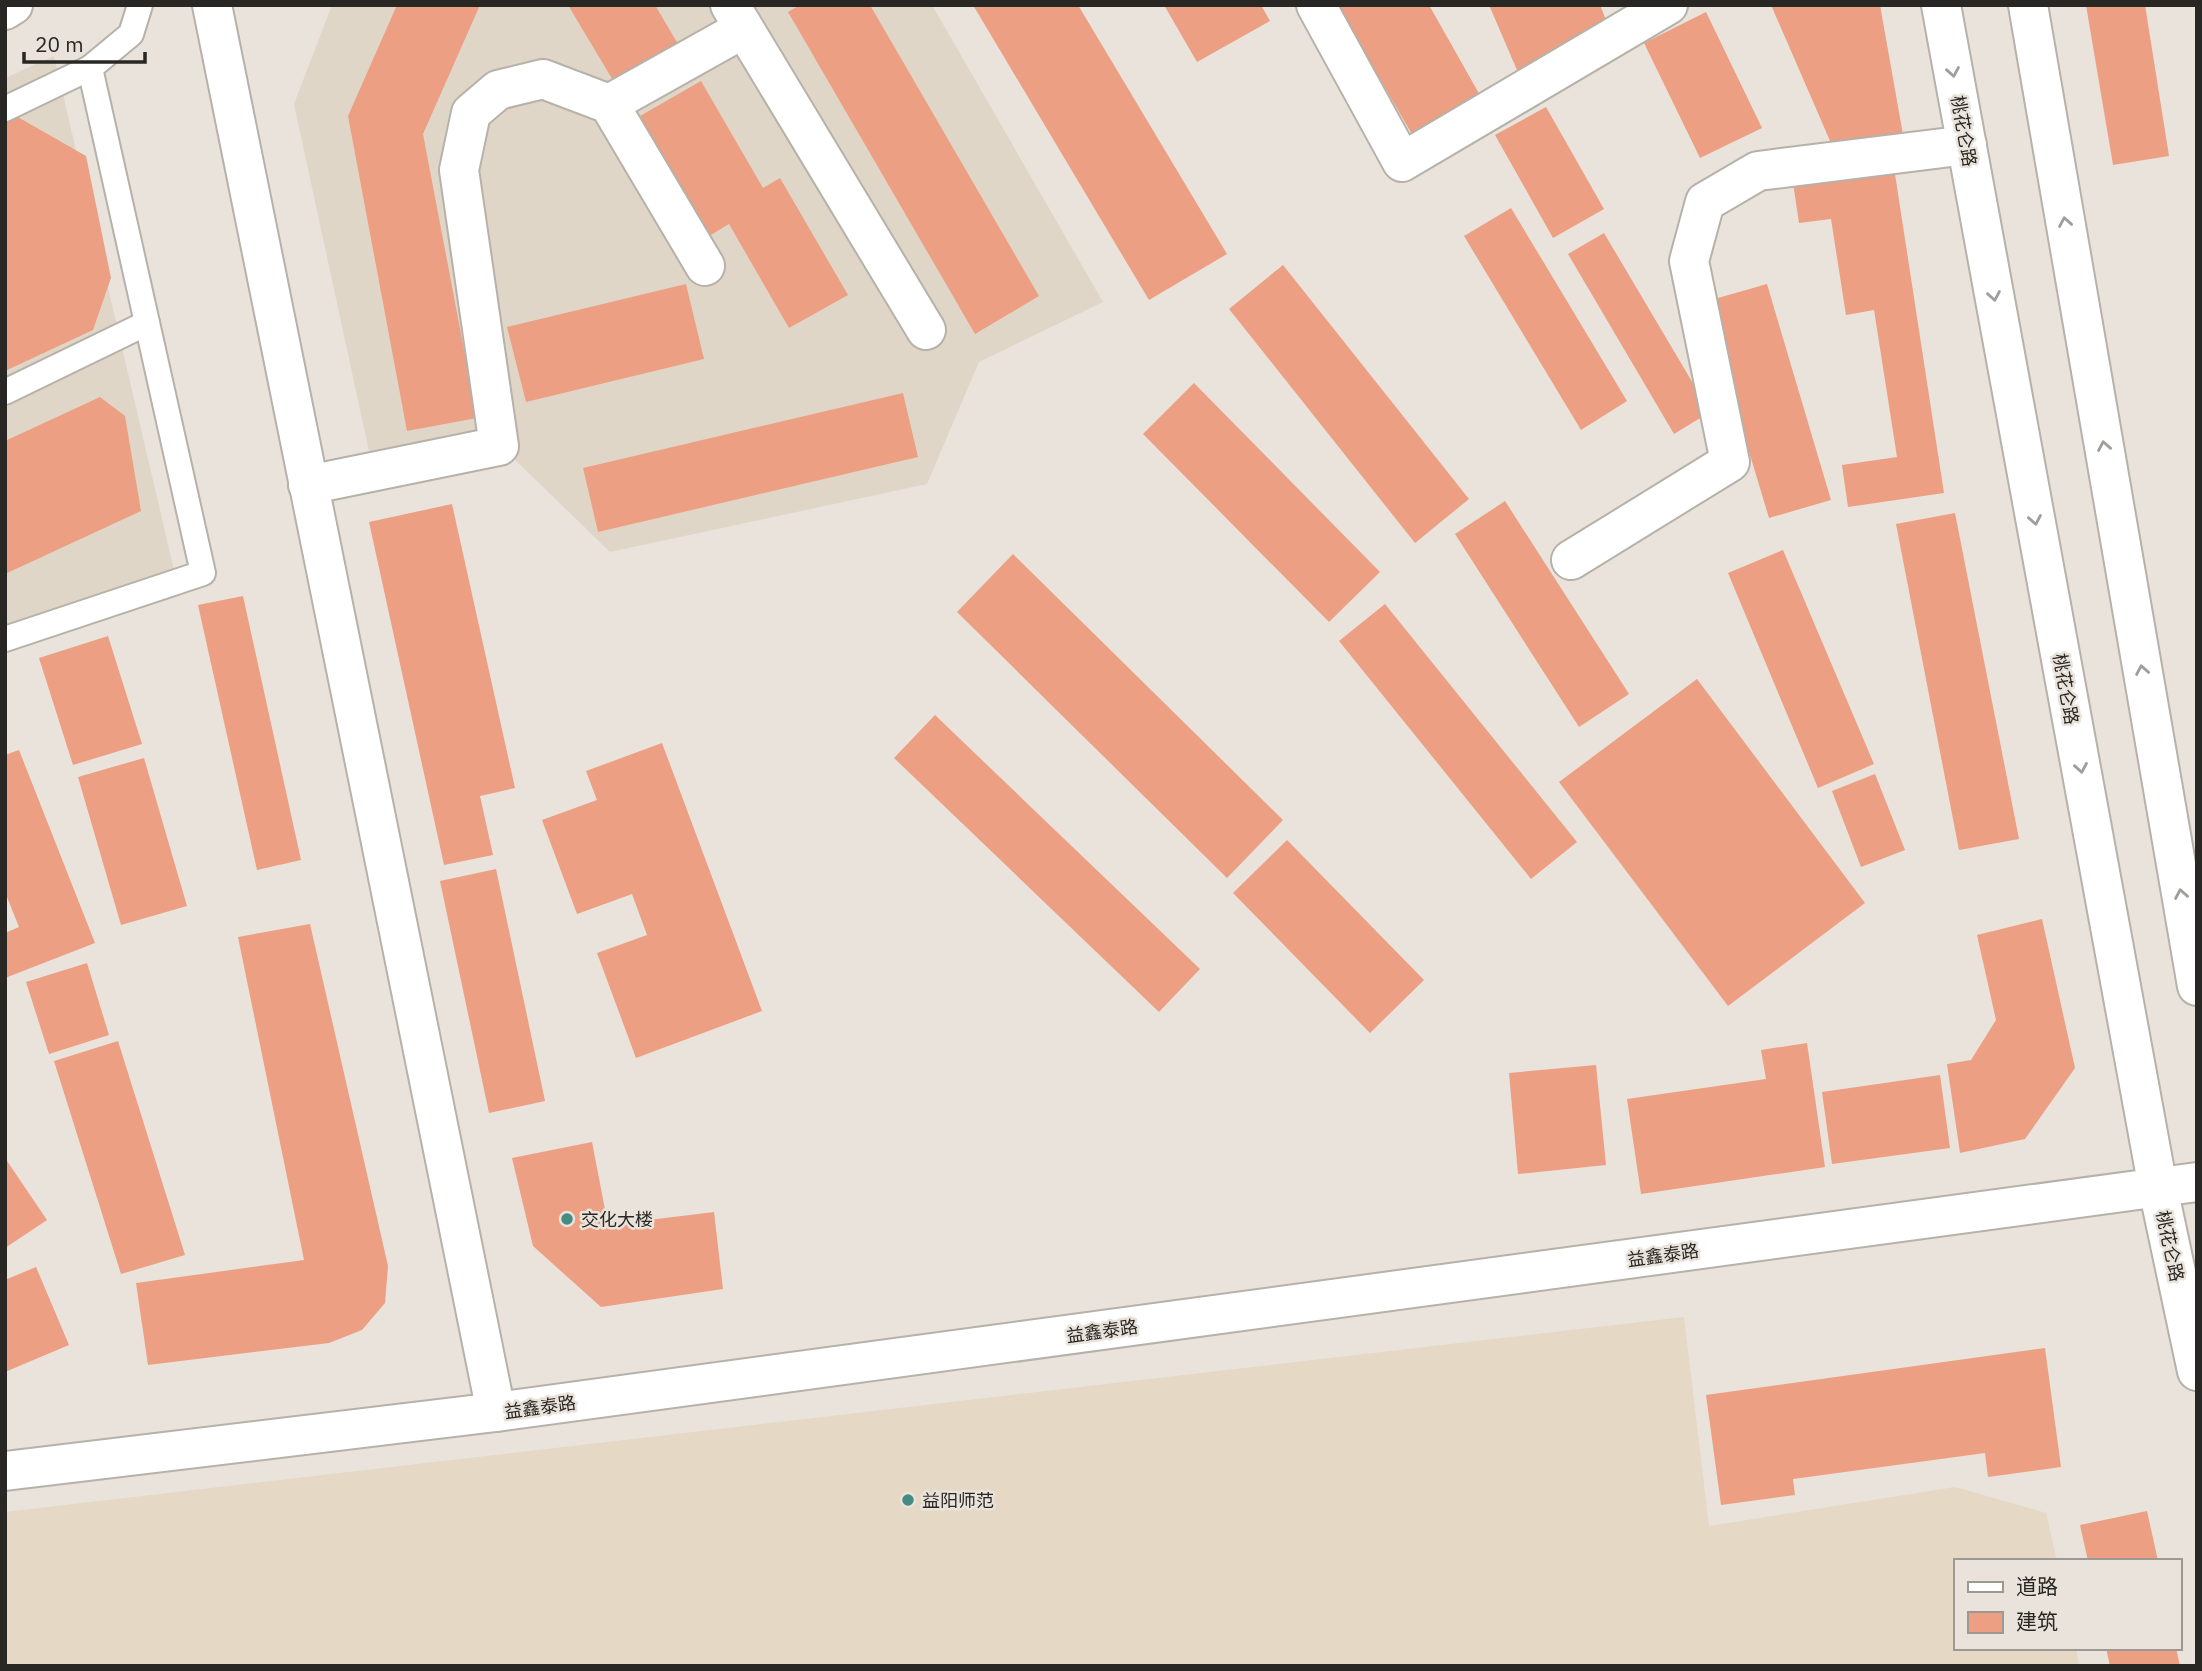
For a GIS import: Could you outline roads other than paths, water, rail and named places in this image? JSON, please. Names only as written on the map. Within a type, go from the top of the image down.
[{"type":"street","points":[[5,10],[13,5]]},
{"type":"street","points":[[212,5],[496,1412]]},
{"type":"street","points":[[1316,5],[1402,162],[1655,8]]},
{"type":"street","name":"桃花仑路","points":[[1941,5],[2158,1188],[2197,1371]]},
{"type":"street","points":[[2028,5],[2197,986]]},
{"type":"street","points":[[609,104],[737,17],[926,330]]},
{"type":"street","points":[[309,485],[499,446],[459,170],[471,113],[498,90],[543,79],[609,104],[705,266]]},
{"type":"street","points":[[1571,560],[1730,462],[1689,261],[1705,202],[1758,171],[1967,145]]},
{"type":"street","name":"益鑫泰路","points":[[5,1471],[496,1412],[2197,1182]]},
{"type":"lane","points":[[5,108],[90,68],[131,34],[140,5]]},
{"type":"lane","points":[[5,639],[203,573],[90,68]]},
{"type":"lane","points":[[5,392],[147,323]]},
{"type":"place","name":"交化大楼","points":[[567,1219]]},
{"type":"place","name":"益阳师范","points":[[908,1500]]}]
